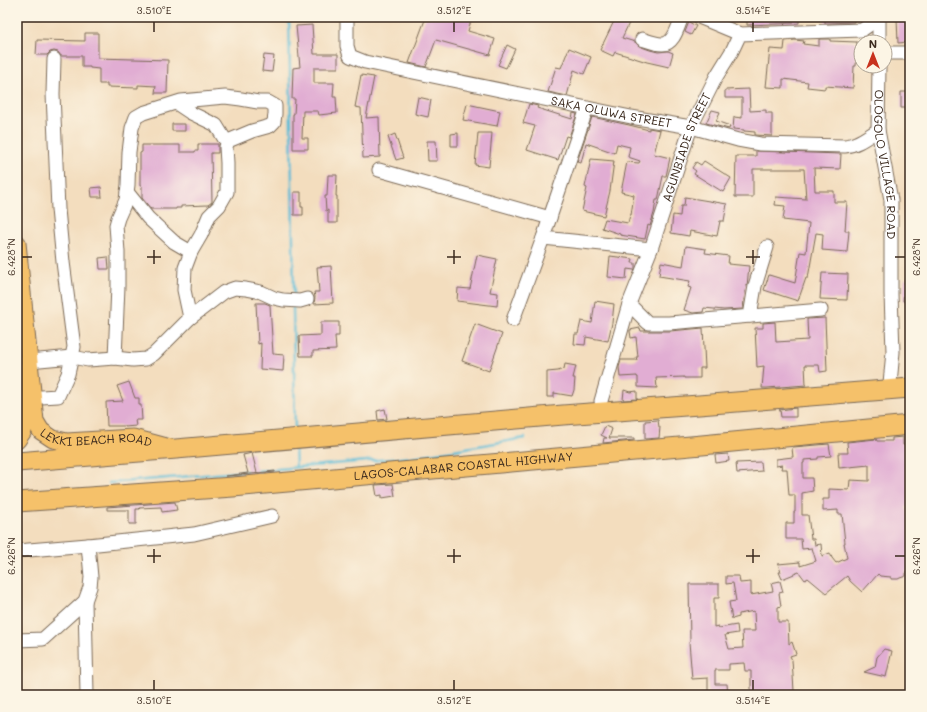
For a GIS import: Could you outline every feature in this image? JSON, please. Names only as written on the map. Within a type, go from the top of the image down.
[{"type":"highway","points":[[17,462],[563,415],[910,388]]},
{"type":"highway","name":"LAGOS-CALABAR COASTAL HIGHWAY","points":[[17,502],[232,487],[910,425]]},
{"type":"main road","name":"LEKKI BEACH ROAD","points":[[17,243],[23,366],[23,431],[17,440]]},
{"type":"main road","name":"LEKKI BEACH ROAD","points":[[23,398],[41,431],[53,439],[67,442],[133,438],[176,449]]},
{"type":"street","name":"SAKA OLUWA STREET","points":[[347,17],[347,46],[350,56],[365,62],[631,117],[691,127],[760,144],[851,146],[878,130]]},
{"type":"street","points":[[642,39],[663,44],[669,43],[674,37],[682,17]]},
{"type":"street","points":[[699,17],[740,34],[862,30],[879,17]]},
{"type":"street","points":[[879,17],[879,34]]},
{"type":"street","name":"AGUNBIADE STREET","points":[[600,401],[629,304],[651,249],[691,127],[740,34]]},
{"type":"street","points":[[893,53],[910,53]]},
{"type":"street","points":[[23,398],[58,396],[68,374],[74,347],[58,209],[53,94],[54,59]]},
{"type":"street","name":"OLOGOLO VILLAGE ROAD","points":[[879,74],[878,130],[891,200],[891,294],[893,352],[890,383]]},
{"type":"street","points":[[115,358],[118,286],[116,226],[126,200],[129,152],[132,128],[136,117],[142,113],[181,101],[225,97],[268,102],[275,106],[274,122],[270,126],[252,131],[228,141],[226,147],[227,192],[219,206],[210,216],[191,252],[185,268],[184,290],[190,318]]},
{"type":"street","points":[[176,103],[216,125],[224,138],[228,141]]},
{"type":"street","points":[[513,320],[550,218],[587,108]]},
{"type":"street","points":[[379,170],[550,218]]},
{"type":"street","points":[[127,192],[148,218],[174,242],[191,252]]},
{"type":"street","points":[[543,238],[651,249]]},
{"type":"street","points":[[750,316],[755,286],[768,248]]},
{"type":"street","points":[[23,366],[72,357],[88,360],[115,358],[132,360],[146,359],[154,354],[190,318],[224,292],[235,288],[261,292],[283,300],[300,301],[307,299]]},
{"type":"street","points":[[629,304],[648,323],[669,323],[821,310]]},
{"type":"street","points":[[17,551],[194,534],[272,516]]},
{"type":"street","points":[[87,695],[85,601],[90,587],[91,577],[88,545]]},
{"type":"street","points":[[17,640],[43,639],[85,601]]},
{"type":"building","points":[[426,17],[472,17],[468,31],[495,39],[490,55],[436,40],[426,67],[409,63]]},
{"type":"building","points":[[616,17],[629,23],[622,38],[635,42],[639,46],[650,50],[658,52],[668,51],[673,53],[669,67],[615,52],[613,56],[600,50]]},
{"type":"building","points":[[747,17],[799,17],[799,23],[747,25]]},
{"type":"building","points":[[825,17],[854,17],[854,22],[825,23]]},
{"type":"building","points":[[897,18],[910,18],[910,42],[898,43]]},
{"type":"building","points":[[689,22],[696,26],[691,35],[685,32]]},
{"type":"building","points":[[312,25],[314,54],[338,54],[338,68],[314,68],[314,83],[334,83],[333,97],[336,97],[337,113],[319,115],[318,111],[303,111],[302,138],[308,138],[308,149],[293,149],[293,114],[295,99],[292,99],[293,68],[300,67],[296,26]]},
{"type":"building","points":[[85,33],[98,33],[98,58],[168,60],[167,93],[155,93],[156,86],[138,85],[138,88],[107,87],[107,84],[99,84],[99,69],[82,67],[82,56],[61,56],[58,52],[54,51],[47,55],[36,55],[37,40],[85,41]]},
{"type":"building","points":[[819,39],[853,42],[853,88],[825,86],[825,89],[807,87],[808,82],[783,79],[783,88],[766,87],[770,49],[784,50],[785,41],[795,40],[804,41],[803,44],[819,46]]},
{"type":"building","points":[[507,45],[515,49],[506,68],[498,65]]},
{"type":"building","points":[[569,48],[591,57],[584,74],[574,70],[567,96],[548,92],[556,67],[561,68]]},
{"type":"building","points":[[264,55],[274,56],[272,72],[262,71]]},
{"type":"building","points":[[361,75],[374,77],[366,118],[379,117],[380,157],[363,158],[361,108],[355,107]]},
{"type":"building","points":[[749,89],[750,111],[766,110],[766,113],[772,113],[772,136],[755,135],[755,132],[733,129],[734,117],[742,118],[742,98],[725,98],[725,90]]},
{"type":"building","points":[[901,92],[910,92],[910,108],[901,108]]},
{"type":"building","points":[[418,97],[431,100],[428,117],[415,114]]},
{"type":"building","points":[[467,104],[500,111],[497,126],[463,120]]},
{"type":"building","points":[[529,104],[572,119],[573,113],[577,114],[569,137],[566,136],[558,160],[527,150],[535,126],[523,123]]},
{"type":"building","points":[[712,110],[720,112],[716,121],[730,126],[729,129],[706,123]]},
{"type":"building","points":[[592,117],[649,130],[649,128],[660,130],[654,154],[670,158],[666,176],[663,176],[658,200],[656,200],[654,213],[650,226],[648,225],[645,239],[620,235],[602,228],[605,219],[628,223],[631,215],[634,195],[621,192],[627,162],[639,163],[640,161],[628,157],[630,147],[617,144],[615,153],[586,143],[581,163],[577,162]]},
{"type":"building","points":[[172,124],[185,124],[185,131],[172,131]]},
{"type":"building","points":[[458,133],[458,146],[451,146],[451,134]]},
{"type":"building","points":[[478,133],[492,133],[489,167],[475,165]]},
{"type":"building","points":[[395,134],[403,158],[396,160],[388,137]]},
{"type":"building","points":[[427,141],[436,141],[437,161],[428,161]]},
{"type":"building","points":[[198,144],[218,144],[218,153],[211,153],[212,202],[208,205],[181,206],[181,208],[176,209],[151,209],[142,198],[142,186],[140,186],[140,153],[142,152],[142,145],[180,145],[180,152],[195,152],[198,151]]},
{"type":"building","points":[[756,151],[841,154],[840,169],[814,168],[815,191],[834,191],[834,202],[847,202],[845,231],[849,231],[847,252],[822,250],[823,234],[816,233],[808,278],[806,278],[798,301],[764,290],[769,275],[795,283],[800,252],[806,253],[809,223],[783,220],[785,206],[775,205],[776,197],[806,199],[804,169],[753,169],[753,197],[735,197],[736,156],[756,156]]},
{"type":"building","points":[[591,159],[614,161],[610,191],[604,216],[582,211]]},
{"type":"building","points":[[704,161],[731,178],[723,192],[694,174],[696,171],[692,168],[696,162],[701,165]]},
{"type":"building","points":[[328,175],[337,175],[337,223],[328,223],[328,210],[326,211],[325,196],[327,196]]},
{"type":"building","points":[[101,187],[102,197],[92,197],[91,188]]},
{"type":"building","points":[[294,192],[301,192],[301,207],[303,207],[303,215],[294,215]]},
{"type":"building","points":[[685,197],[727,204],[724,221],[720,221],[717,236],[690,231],[689,236],[671,233],[673,215],[680,216],[681,206],[684,206]]},
{"type":"building","points":[[686,246],[706,249],[705,253],[729,256],[728,264],[749,266],[743,309],[724,310],[704,308],[703,312],[693,313],[684,310],[691,288],[688,287],[690,281],[659,276],[661,262],[683,266]]},
{"type":"building","points":[[477,255],[497,259],[490,292],[498,293],[497,306],[457,301],[458,288],[470,289]]},
{"type":"building","points":[[610,256],[633,259],[632,263],[635,263],[635,269],[627,269],[626,279],[608,277]]},
{"type":"building","points":[[108,257],[109,269],[100,269],[99,258]]},
{"type":"building","points":[[331,266],[333,303],[314,304],[314,292],[319,292],[317,267]]},
{"type":"building","points":[[822,273],[848,274],[847,300],[820,299]]},
{"type":"building","points":[[905,279],[910,279],[910,302],[903,301]]},
{"type":"building","points":[[595,301],[614,304],[608,341],[586,337],[585,345],[574,344],[575,334],[578,334],[581,321],[592,323]]},
{"type":"building","points":[[256,303],[265,303],[270,305],[273,354],[284,355],[283,371],[260,369],[261,343],[258,344]]},
{"type":"building","points":[[825,318],[827,371],[820,372],[819,365],[805,365],[806,385],[762,388],[764,366],[757,367],[755,328],[763,328],[763,323],[775,322],[776,342],[808,340],[807,319]]},
{"type":"building","points":[[321,322],[339,322],[339,336],[335,336],[336,350],[313,351],[313,356],[300,356],[299,336],[321,335]]},
{"type":"building","points":[[475,324],[502,334],[489,371],[462,361]]},
{"type":"building","points":[[640,328],[641,331],[670,331],[703,328],[705,368],[700,368],[700,378],[656,378],[657,388],[638,387],[637,376],[620,377],[619,367],[621,360],[637,360],[636,337],[631,338],[630,330]]},
{"type":"building","points":[[565,364],[576,366],[573,378],[575,378],[572,396],[554,393],[554,397],[547,397],[547,372],[564,369]]},
{"type":"building","points":[[129,382],[135,398],[139,398],[142,420],[135,420],[136,426],[107,426],[106,402],[123,401],[117,386]]},
{"type":"building","points":[[624,390],[630,392],[637,391],[637,399],[623,400]]},
{"type":"building","points":[[796,408],[796,417],[781,417],[779,410]]},
{"type":"building","points":[[385,409],[387,419],[378,420],[377,411]]},
{"type":"building","points":[[658,420],[660,427],[659,438],[645,439],[645,421]]},
{"type":"building","points":[[605,426],[612,429],[609,438],[634,438],[634,440],[603,443],[604,438],[607,438],[601,435]]},
{"type":"building","points":[[903,437],[903,445],[907,445],[907,456],[910,456],[910,506],[906,507],[910,521],[910,571],[906,571],[906,576],[898,579],[891,579],[891,577],[880,576],[878,574],[862,592],[850,581],[847,576],[826,593],[808,578],[805,580],[799,572],[782,579],[778,564],[800,562],[800,566],[816,561],[812,548],[802,549],[801,539],[786,539],[786,523],[794,523],[795,495],[789,495],[787,469],[781,469],[782,465],[776,466],[776,459],[793,457],[793,447],[829,444],[831,456],[804,460],[803,478],[812,478],[813,491],[802,493],[802,515],[808,515],[811,539],[814,539],[815,545],[821,544],[822,556],[830,553],[836,563],[847,558],[844,543],[842,514],[838,514],[838,510],[823,511],[823,499],[829,499],[829,489],[849,490],[850,480],[869,481],[869,465],[839,468],[838,453],[848,453],[847,442],[876,439],[877,441],[892,441],[892,438]]},
{"type":"building","points":[[252,453],[257,473],[275,472],[226,476],[248,473],[243,455]]},
{"type":"building","points":[[728,454],[729,461],[716,463],[715,455]]},
{"type":"building","points":[[761,462],[762,471],[737,473],[736,463]]},
{"type":"building","points":[[393,484],[395,496],[382,498],[382,495],[377,496],[375,485]]},
{"type":"building","points":[[175,502],[177,510],[162,512],[161,507],[136,509],[136,524],[129,524],[129,510],[107,510],[107,507]]},
{"type":"building","points":[[726,576],[739,576],[740,583],[751,582],[751,595],[773,591],[771,583],[780,581],[783,592],[779,593],[781,606],[778,607],[778,622],[788,622],[789,644],[792,642],[796,654],[790,656],[792,660],[794,691],[778,693],[778,695],[751,695],[751,671],[745,671],[744,663],[729,664],[729,670],[715,670],[715,684],[727,684],[728,695],[708,695],[708,678],[692,679],[689,642],[689,584],[719,584],[719,598],[714,598],[714,627],[718,626],[719,628],[737,625],[738,633],[725,635],[729,649],[743,648],[742,631],[755,631],[754,611],[739,614],[739,617],[732,619],[729,602],[736,601],[733,583],[726,584]]},
{"type":"building","points":[[884,649],[892,651],[886,677],[864,672],[875,667],[877,657]]},
{"type":"waterway","points":[[289,17],[294,296]]},
{"type":"waterway","points":[[293,307],[295,431]]},
{"type":"waterway","points":[[255,471],[412,457],[525,438]]},
{"type":"waterway","points":[[295,446],[296,467]]},
{"type":"waterway","points":[[109,483],[250,471]]}]
